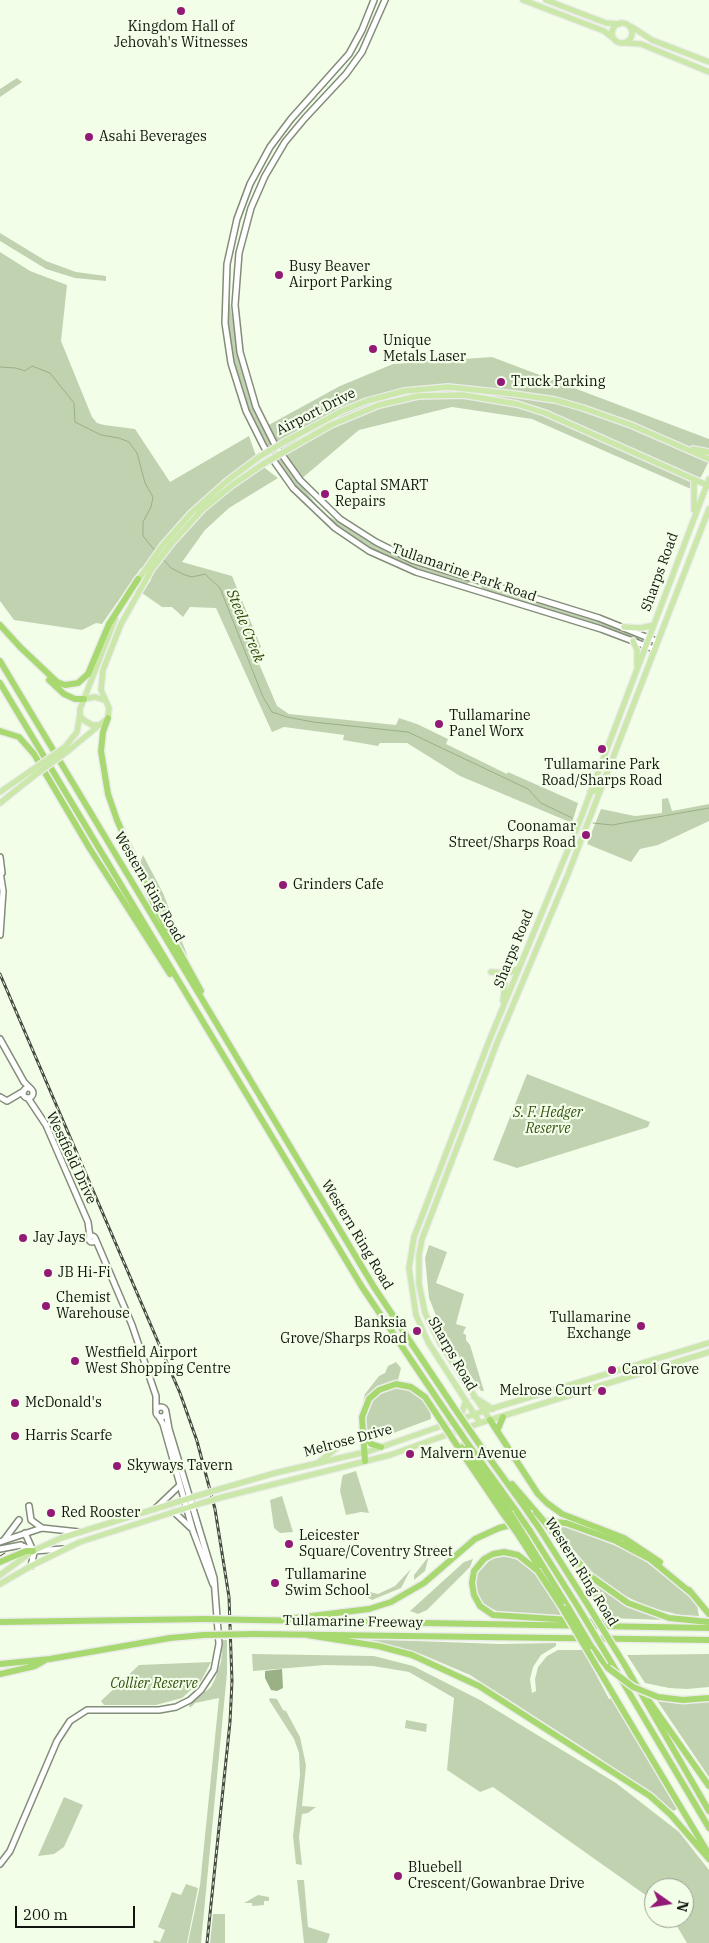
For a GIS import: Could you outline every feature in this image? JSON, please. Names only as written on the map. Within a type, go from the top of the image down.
[{"type":"highway","points":[[19,646],[57,682],[66,685],[78,684],[88,674],[109,624],[138,579]]},
{"type":"highway","points":[[0,625],[60,692],[71,698],[84,699]]},
{"type":"highway","name":"Western Ring Road","points":[[0,660],[374,1287],[453,1406],[541,1531],[623,1662],[709,1812]]},
{"type":"highway","name":"Western Ring Road","points":[[0,682],[400,1346],[463,1445],[530,1531],[578,1607],[709,1828]]},
{"type":"highway","points":[[108,718],[102,736],[101,751],[108,794],[116,820],[156,909],[227,1042]]},
{"type":"highway","points":[[0,732],[19,738],[34,754],[113,886],[206,1026]]},
{"type":"highway","points":[[366,1461],[362,1417],[369,1399],[379,1390],[401,1384],[416,1389],[440,1410],[564,1607],[594,1662],[709,1854]]},
{"type":"highway","points":[[497,1431],[503,1416]]},
{"type":"highway","points":[[490,1420],[538,1494],[549,1506],[562,1514],[606,1530],[639,1547],[674,1575],[709,1614]]},
{"type":"highway","points":[[362,1429],[371,1444],[382,1447]]},
{"type":"highway","points":[[498,1468],[590,1576],[621,1599],[660,1616],[687,1621],[709,1622]]},
{"type":"highway","points":[[286,1620],[369,1609],[391,1602],[424,1583],[476,1539],[499,1528],[530,1520],[566,1523],[616,1540],[650,1559],[690,1592]]},
{"type":"highway","points":[[21,1557],[22,1545]]},
{"type":"highway","points":[[0,1562],[10,1557],[21,1557],[33,1551]]},
{"type":"highway","points":[[699,1628],[497,1616],[484,1610],[475,1598],[472,1586],[474,1572],[484,1559],[493,1554],[504,1552],[518,1555],[538,1571],[564,1607],[599,1658],[626,1682],[646,1693],[662,1698],[683,1700],[709,1698]]},
{"type":"highway","name":"Tullamarine Freeway","points":[[0,1622],[206,1619],[286,1620],[332,1623],[709,1628]]},
{"type":"highway","points":[[307,1634],[378,1646],[412,1655],[479,1686],[650,1796],[671,1815],[709,1859]]},
{"type":"highway","name":"Tullamarine Freeway","points":[[0,1664],[50,1659],[143,1642],[204,1635],[307,1634],[709,1640]]},
{"type":"highway","points":[[0,1674],[35,1666],[50,1659]]},
{"type":"highway","points":[[623,1662],[709,1786]]},
{"type":"main road","points":[[523,0],[604,31],[619,42],[641,44],[709,72]]},
{"type":"main road","points":[[546,0],[606,23],[625,23],[646,38],[709,62]]},
{"type":"main road","points":[[614,38],[613,30],[619,24]]},
{"type":"main road","points":[[626,43],[632,36],[632,27]]},
{"type":"main road","name":"Airport Drive","points":[[105,701],[101,690],[103,670],[121,624],[145,575],[170,540],[209,496],[260,457],[342,410],[404,391],[448,387],[514,394],[564,403],[598,412],[709,459]]},
{"type":"main road","name":"Airport Drive","points":[[170,540],[217,497],[263,464],[288,449],[330,425],[379,405],[418,396],[464,395],[518,404],[545,413],[694,480],[708,484]]},
{"type":"main road","points":[[684,448],[709,452]]},
{"type":"main road","points":[[693,519],[696,488],[694,480]]},
{"type":"main road","name":"Sharps Road","points":[[480,1424],[428,1342],[415,1309],[409,1268],[414,1237],[489,1041],[560,871],[693,519],[708,484]]},
{"type":"main road","name":"Sharps Road","points":[[490,1420],[436,1337],[423,1308],[418,1269],[423,1233],[568,874],[656,641],[709,509]]},
{"type":"main road","name":"Airport Drive","points":[[84,699],[110,630],[138,579],[145,575]]},
{"type":"main road","points":[[624,627],[641,628],[654,625]]},
{"type":"main road","points":[[633,641],[637,650],[637,670]]},
{"type":"main road","points":[[0,792],[34,772],[103,724],[108,718],[109,708],[105,701],[98,697],[84,699],[77,732],[66,749]]},
{"type":"main road","points":[[80,714],[89,724],[103,724]]},
{"type":"main road","points":[[0,802],[34,772]]},
{"type":"main road","points":[[590,792],[595,791],[598,783],[605,780]]},
{"type":"main road","points":[[560,871],[568,874]]},
{"type":"main road","points":[[490,972],[509,973],[520,967]]},
{"type":"main road","points":[[499,1017],[505,984],[501,975]]},
{"type":"main road","points":[[489,1041],[501,1027],[505,1026]]},
{"type":"main road","points":[[415,1309],[423,1308]]},
{"type":"main road","name":"Melrose Drive","points":[[33,1551],[79,1532],[156,1508],[275,1473],[366,1452],[484,1411],[709,1343]]},
{"type":"main road","name":"Melrose Drive","points":[[0,1584],[63,1549],[92,1538],[223,1497],[366,1461],[490,1420],[709,1352]]},
{"type":"main road","points":[[601,1377],[603,1385]]},
{"type":"main road","points":[[474,1397],[493,1409]]},
{"type":"main road","points":[[460,1420],[466,1401]]},
{"type":"main road","points":[[318,1464],[338,1447]]},
{"type":"main road","points":[[0,1575],[21,1557],[25,1564],[24,1570]]},
{"type":"street","name":"Tullamarine Park Road","points":[[374,0],[362,30],[349,54],[291,119],[270,147],[250,184],[237,219],[227,264],[225,323],[231,363],[246,411],[264,447],[293,488],[335,528],[359,544],[416,572],[654,649]]},
{"type":"street","name":"Tullamarine Park Road","points":[[385,0],[362,52],[346,74],[285,142],[265,176],[252,208],[239,253],[235,305],[240,352],[251,393],[271,437],[300,480],[331,511],[364,535],[393,551],[425,564],[624,627],[656,641]]},
{"type":"street","points":[[0,808],[9,794]]},
{"type":"street","points":[[0,857],[3,903],[0,935]]},
{"type":"street","points":[[0,1039],[24,1082],[32,1091]]},
{"type":"street","points":[[24,1082],[24,1091],[27,1098]]},
{"type":"street","points":[[0,1097],[5,1102],[24,1091],[32,1091]]},
{"type":"street","points":[[27,1098],[32,1091]]},
{"type":"street","name":"Westfield Drive","points":[[32,1091],[34,1105]]},
{"type":"street","points":[[13,1099],[27,1098]]},
{"type":"street","name":"Westfield Drive","points":[[27,1098],[34,1105],[48,1128],[88,1222],[92,1238],[102,1253],[132,1325],[156,1396],[165,1410],[190,1498],[189,1507]]},
{"type":"street","name":"Westfield Drive","points":[[156,1396],[156,1409]]},
{"type":"street","points":[[0,1864],[10,1851],[61,1733],[76,1716],[88,1710],[166,1709],[190,1700],[206,1684],[214,1670],[219,1644],[215,1586],[211,1564],[189,1507],[183,1500],[163,1424],[156,1413],[156,1409],[161,1407],[165,1410],[164,1416],[159,1417]]},
{"type":"street","points":[[156,1508],[179,1486]]},
{"type":"street","points":[[30,1506],[31,1520],[42,1528]]},
{"type":"street","points":[[189,1507],[192,1528],[215,1586]]},
{"type":"street","points":[[174,1512],[192,1528]]},
{"type":"street","points":[[2,1541],[19,1520]]},
{"type":"street","points":[[2,1541],[42,1528],[79,1532]]},
{"type":"street","points":[[22,1534],[22,1545]]},
{"type":"street","points":[[22,1534],[33,1551],[31,1566]]},
{"type":"street","points":[[0,1549],[22,1545],[33,1551],[63,1549]]},
{"type":"green space","points":[[17,78],[22,82],[0,97],[0,89]]},
{"type":"green space","points":[[0,233],[46,261],[76,272],[106,276],[106,281],[75,278],[46,269],[0,241]]},
{"type":"green space","points":[[0,252],[30,271],[67,285],[61,341],[92,417],[97,423],[135,429],[170,482],[249,436],[256,456],[266,469],[278,478],[229,508],[205,530],[182,562],[232,576],[261,647],[254,652],[277,706],[289,714],[396,725],[399,718],[417,724],[448,739],[446,744],[507,774],[508,772],[578,803],[572,823],[460,776],[407,743],[380,743],[378,746],[343,740],[344,735],[284,727],[272,732],[216,608],[190,607],[183,617],[172,607],[162,607],[142,593],[151,580],[141,568],[102,624],[96,623],[82,630],[14,620],[0,601]]},
{"type":"green space","points":[[229,298],[240,363],[257,414],[283,461],[321,511],[294,485],[268,448],[249,413],[232,354],[227,312]]},
{"type":"green space","points":[[492,357],[709,439],[709,461],[702,475],[691,489],[532,419],[452,407],[359,430],[300,480],[265,427],[340,386],[393,364]]},
{"type":"green space","points":[[330,517],[389,552],[470,582],[467,584],[434,575],[376,552],[334,524]]},
{"type":"green space","points":[[483,584],[606,622],[641,635],[638,641],[510,599],[483,589],[481,587]]},
{"type":"green space","points":[[668,798],[672,811],[709,804],[709,821],[658,845],[640,849],[631,862],[587,844],[601,809],[635,816],[662,813],[662,799]]},
{"type":"green space","points":[[143,855],[163,893],[188,957],[166,923],[157,897],[140,863]]},
{"type":"green space","name":"S. F. Hedger Reserve","points":[[527,1074],[650,1122],[648,1127],[517,1168],[493,1160]]},
{"type":"green space","points":[[429,1245],[447,1252],[436,1283],[464,1294],[456,1324],[466,1327],[463,1333],[466,1335],[466,1340],[470,1345],[484,1391],[481,1391],[443,1333],[429,1298],[425,1258]]},
{"type":"green space","points":[[396,1362],[401,1368],[398,1380],[377,1386],[363,1402],[365,1394],[379,1376],[385,1373],[388,1366]]},
{"type":"green space","points":[[393,1387],[409,1389],[420,1397],[430,1410],[431,1419],[372,1441],[367,1434],[365,1421],[370,1404],[380,1393]]},
{"type":"green space","points":[[356,1471],[369,1513],[361,1512],[346,1515],[340,1491],[342,1478],[343,1475]]},
{"type":"green space","points":[[282,1496],[293,1532],[280,1533],[274,1528],[270,1500]]},
{"type":"green space","points":[[552,1524],[578,1530],[635,1554],[679,1585],[697,1605],[699,1616],[680,1615],[648,1607],[613,1590],[594,1576],[577,1559]]},
{"type":"green space","points":[[429,1556],[425,1571],[414,1580],[414,1575]]},
{"type":"green space","points":[[507,1556],[523,1562],[536,1575],[549,1592],[562,1617],[501,1613],[482,1604],[474,1591],[477,1574],[491,1559]]},
{"type":"green space","points":[[473,1559],[470,1567],[427,1610],[418,1614],[410,1611],[464,1562]]},
{"type":"green space","points":[[575,1564],[609,1595],[643,1613],[667,1620],[605,1618],[579,1572],[576,1573],[572,1565]]},
{"type":"green space","points":[[411,1569],[401,1588],[372,1600],[364,1595],[366,1591],[378,1594],[395,1586]]},
{"type":"green space","points":[[360,1639],[499,1644],[556,1643],[556,1646],[541,1655],[533,1667],[530,1679],[532,1693],[536,1691],[535,1679],[538,1667],[547,1656],[558,1650],[583,1650],[609,1699],[612,1698],[678,1808],[674,1811],[601,1762],[601,1759],[470,1675],[421,1654]]},
{"type":"green space","points":[[223,1640],[227,1640],[227,1673],[201,1943],[188,1943],[200,1885],[219,1698],[195,1703],[190,1708],[189,1705],[211,1687],[221,1662]]},
{"type":"green space","points":[[252,1654],[374,1656],[413,1666],[480,1700],[616,1783],[679,1832],[709,1870],[709,1943],[687,1943],[678,1928],[694,1928],[694,1878],[644,1878],[644,1894],[493,1787],[480,1792],[447,1770],[454,1698],[409,1672],[373,1666],[325,1665],[253,1671]]},
{"type":"green space","points":[[709,1654],[709,1687],[687,1689],[669,1688],[645,1683],[627,1655]]},
{"type":"green space","name":"Collier Reserve","points":[[211,1662],[201,1681],[182,1698],[156,1705],[104,1705],[101,1701],[139,1665]]},
{"type":"green space","points":[[270,1698],[277,1699],[300,1737],[306,1765],[302,1806],[316,1807],[308,1813],[302,1814],[299,1837],[302,1865],[296,1864],[293,1836],[300,1775],[299,1753],[294,1739],[269,1700]]},
{"type":"green space","points":[[656,1699],[682,1703],[709,1701],[709,1777]]},
{"type":"green space","points":[[406,1720],[427,1724],[426,1732],[405,1728]]},
{"type":"green space","points":[[64,1797],[83,1805],[64,1847],[54,1854],[38,1856]]},
{"type":"green space","points":[[297,1880],[304,1880],[308,1927],[330,1934],[327,1943],[304,1943]]},
{"type":"green space","points":[[186,1884],[198,1888],[187,1943],[153,1943],[154,1940],[160,1942],[165,1930],[158,1927],[172,1892],[181,1895]]},
{"type":"green space","points":[[258,1895],[269,1897],[269,1901],[264,1901],[264,1905],[252,1906],[252,1903],[244,1903]]},
{"type":"green space","points":[[213,1914],[225,1914],[225,1943],[210,1943]]},
{"type":"shaded area","points":[[282,1669],[283,1688],[277,1691],[271,1690],[265,1678],[265,1671]]},
{"type":"waterway","name":"Steele Creek","points":[[0,367],[16,368],[25,371],[32,366],[50,373],[74,403],[75,422],[101,435],[129,442],[137,453],[145,483],[153,497],[151,507],[143,522],[143,536],[156,552]]},
{"type":"waterway","name":"Steele Creek","points":[[162,558],[171,568],[185,575],[192,577],[205,574],[220,588],[263,697],[272,712],[313,722],[408,732],[528,789],[541,803],[572,818]]},
{"type":"waterway","points":[[593,823],[612,825],[709,808]]},
{"type":"tram line","points":[[0,1556],[5,1553]]},
{"type":"railway","points":[[0,974],[180,1393],[197,1441],[215,1509],[229,1597],[232,1681],[230,1722],[207,1943]]},
{"type":"place","name":"Kingdom Hall of Jehovah's Witnesses","points":[[181,11]]},
{"type":"place","name":"Asahi Beverages","points":[[89,137]]},
{"type":"place","name":"Busy Beaver Airport Parking","points":[[279,275]]},
{"type":"place","name":"Unique Metals Laser","points":[[373,349]]},
{"type":"place","name":"Truck Parking","points":[[501,382]]},
{"type":"place","name":"Captal SMART Repairs","points":[[325,494]]},
{"type":"place","name":"Tullamarine Panel Worx","points":[[439,724]]},
{"type":"place","name":"Tullamarine Park Road/Sharps Road","points":[[602,749]]},
{"type":"place","name":"Coonamar Street/Sharps Road","points":[[586,835]]},
{"type":"place","name":"Grinders Cafe","points":[[283,885]]},
{"type":"place","name":"Jay Jays","points":[[23,1238]]},
{"type":"place","name":"JB Hi-Fi","points":[[48,1273]]},
{"type":"place","name":"Chemist Warehouse","points":[[46,1306]]},
{"type":"place","name":"Tullamarine Exchange","points":[[641,1326]]},
{"type":"place","name":"Banksia Grove/Sharps Road","points":[[417,1331]]},
{"type":"place","name":"Westfield Airport West Shopping Centre","points":[[75,1361]]},
{"type":"place","name":"Carol Grove","points":[[612,1370]]},
{"type":"place","name":"Melrose Court","points":[[602,1391]]},
{"type":"place","name":"McDonald's","points":[[15,1403]]},
{"type":"place","name":"Harris Scarfe","points":[[15,1436]]},
{"type":"place","name":"Malvern Avenue","points":[[410,1454]]},
{"type":"place","name":"Skyways Tavern","points":[[117,1466]]},
{"type":"place","name":"Red Rooster","points":[[51,1513]]},
{"type":"place","name":"Leicester Square/Coventry Street","points":[[289,1544]]},
{"type":"place","name":"Tullamarine Swim School","points":[[275,1583]]},
{"type":"place","name":"Bluebell Crescent/Gowanbrae Drive","points":[[398,1876]]}]
